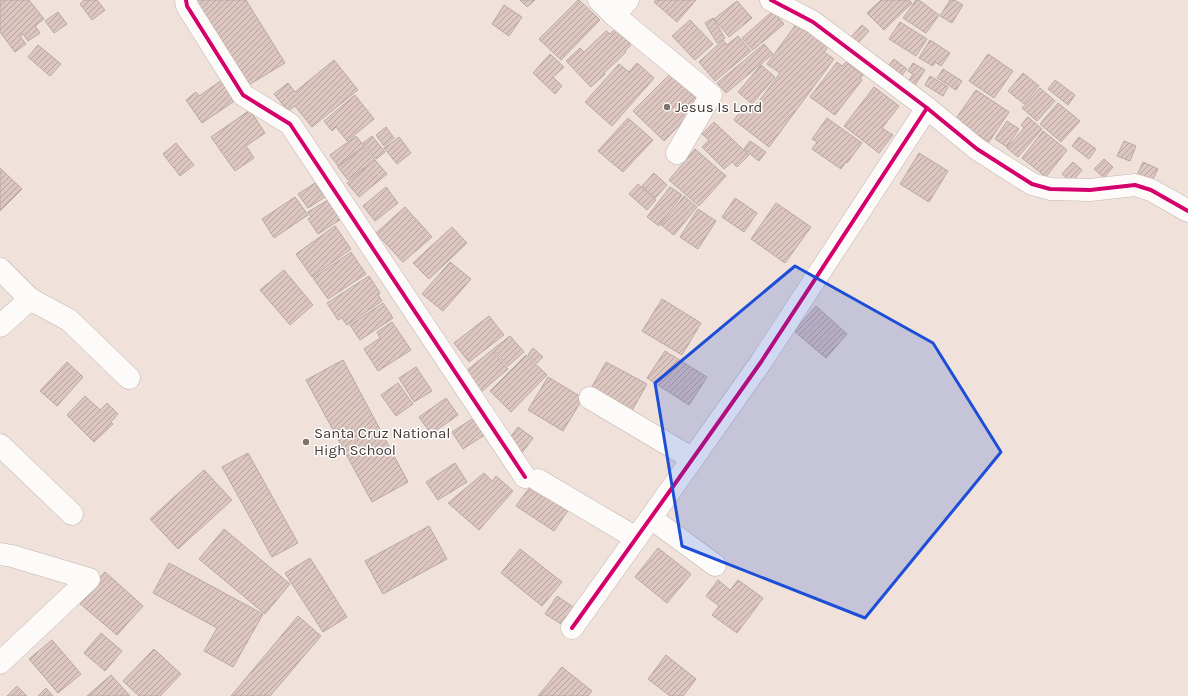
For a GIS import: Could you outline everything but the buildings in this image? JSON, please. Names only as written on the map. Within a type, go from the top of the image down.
[{"type":"street","points":[[186,0],[187,6],[244,95],[290,124],[532,478],[636,538]]},
{"type":"street","points":[[599,0],[621,8],[711,95],[677,153]]},
{"type":"street","points":[[771,0],[813,22],[927,108],[977,149],[1032,184],[1050,189],[1090,190],[1135,185],[1151,190],[1188,211]]},
{"type":"street","points":[[572,628],[761,362],[927,108]]},
{"type":"street","points":[[0,269],[30,299],[69,320],[129,378]]},
{"type":"street","points":[[0,326],[30,299]]},
{"type":"street","points":[[590,398],[693,459]]},
{"type":"street","points":[[0,445],[72,514]]},
{"type":"street","points":[[651,518],[715,565]]},
{"type":"street","points":[[0,554],[12,556],[89,579],[0,664]]},
{"type":"highlighted area","points":[[795,266],[933,343],[1001,452],[865,618],[682,546],[655,383]]},
{"type":"cycle path","points":[[186,0],[187,6],[243,95],[290,124],[525,477]]},
{"type":"cycle path","points":[[771,0],[813,22],[927,108],[977,149],[1032,184],[1050,189],[1090,190],[1135,185],[1151,190],[1188,211]]},
{"type":"cycle path","points":[[572,628],[761,362],[927,108]]},
{"type":"place","name":"Jesus Is Lord","points":[[667,107]]},
{"type":"place","name":"Santa Cruz National High School","points":[[306,442]]}]
